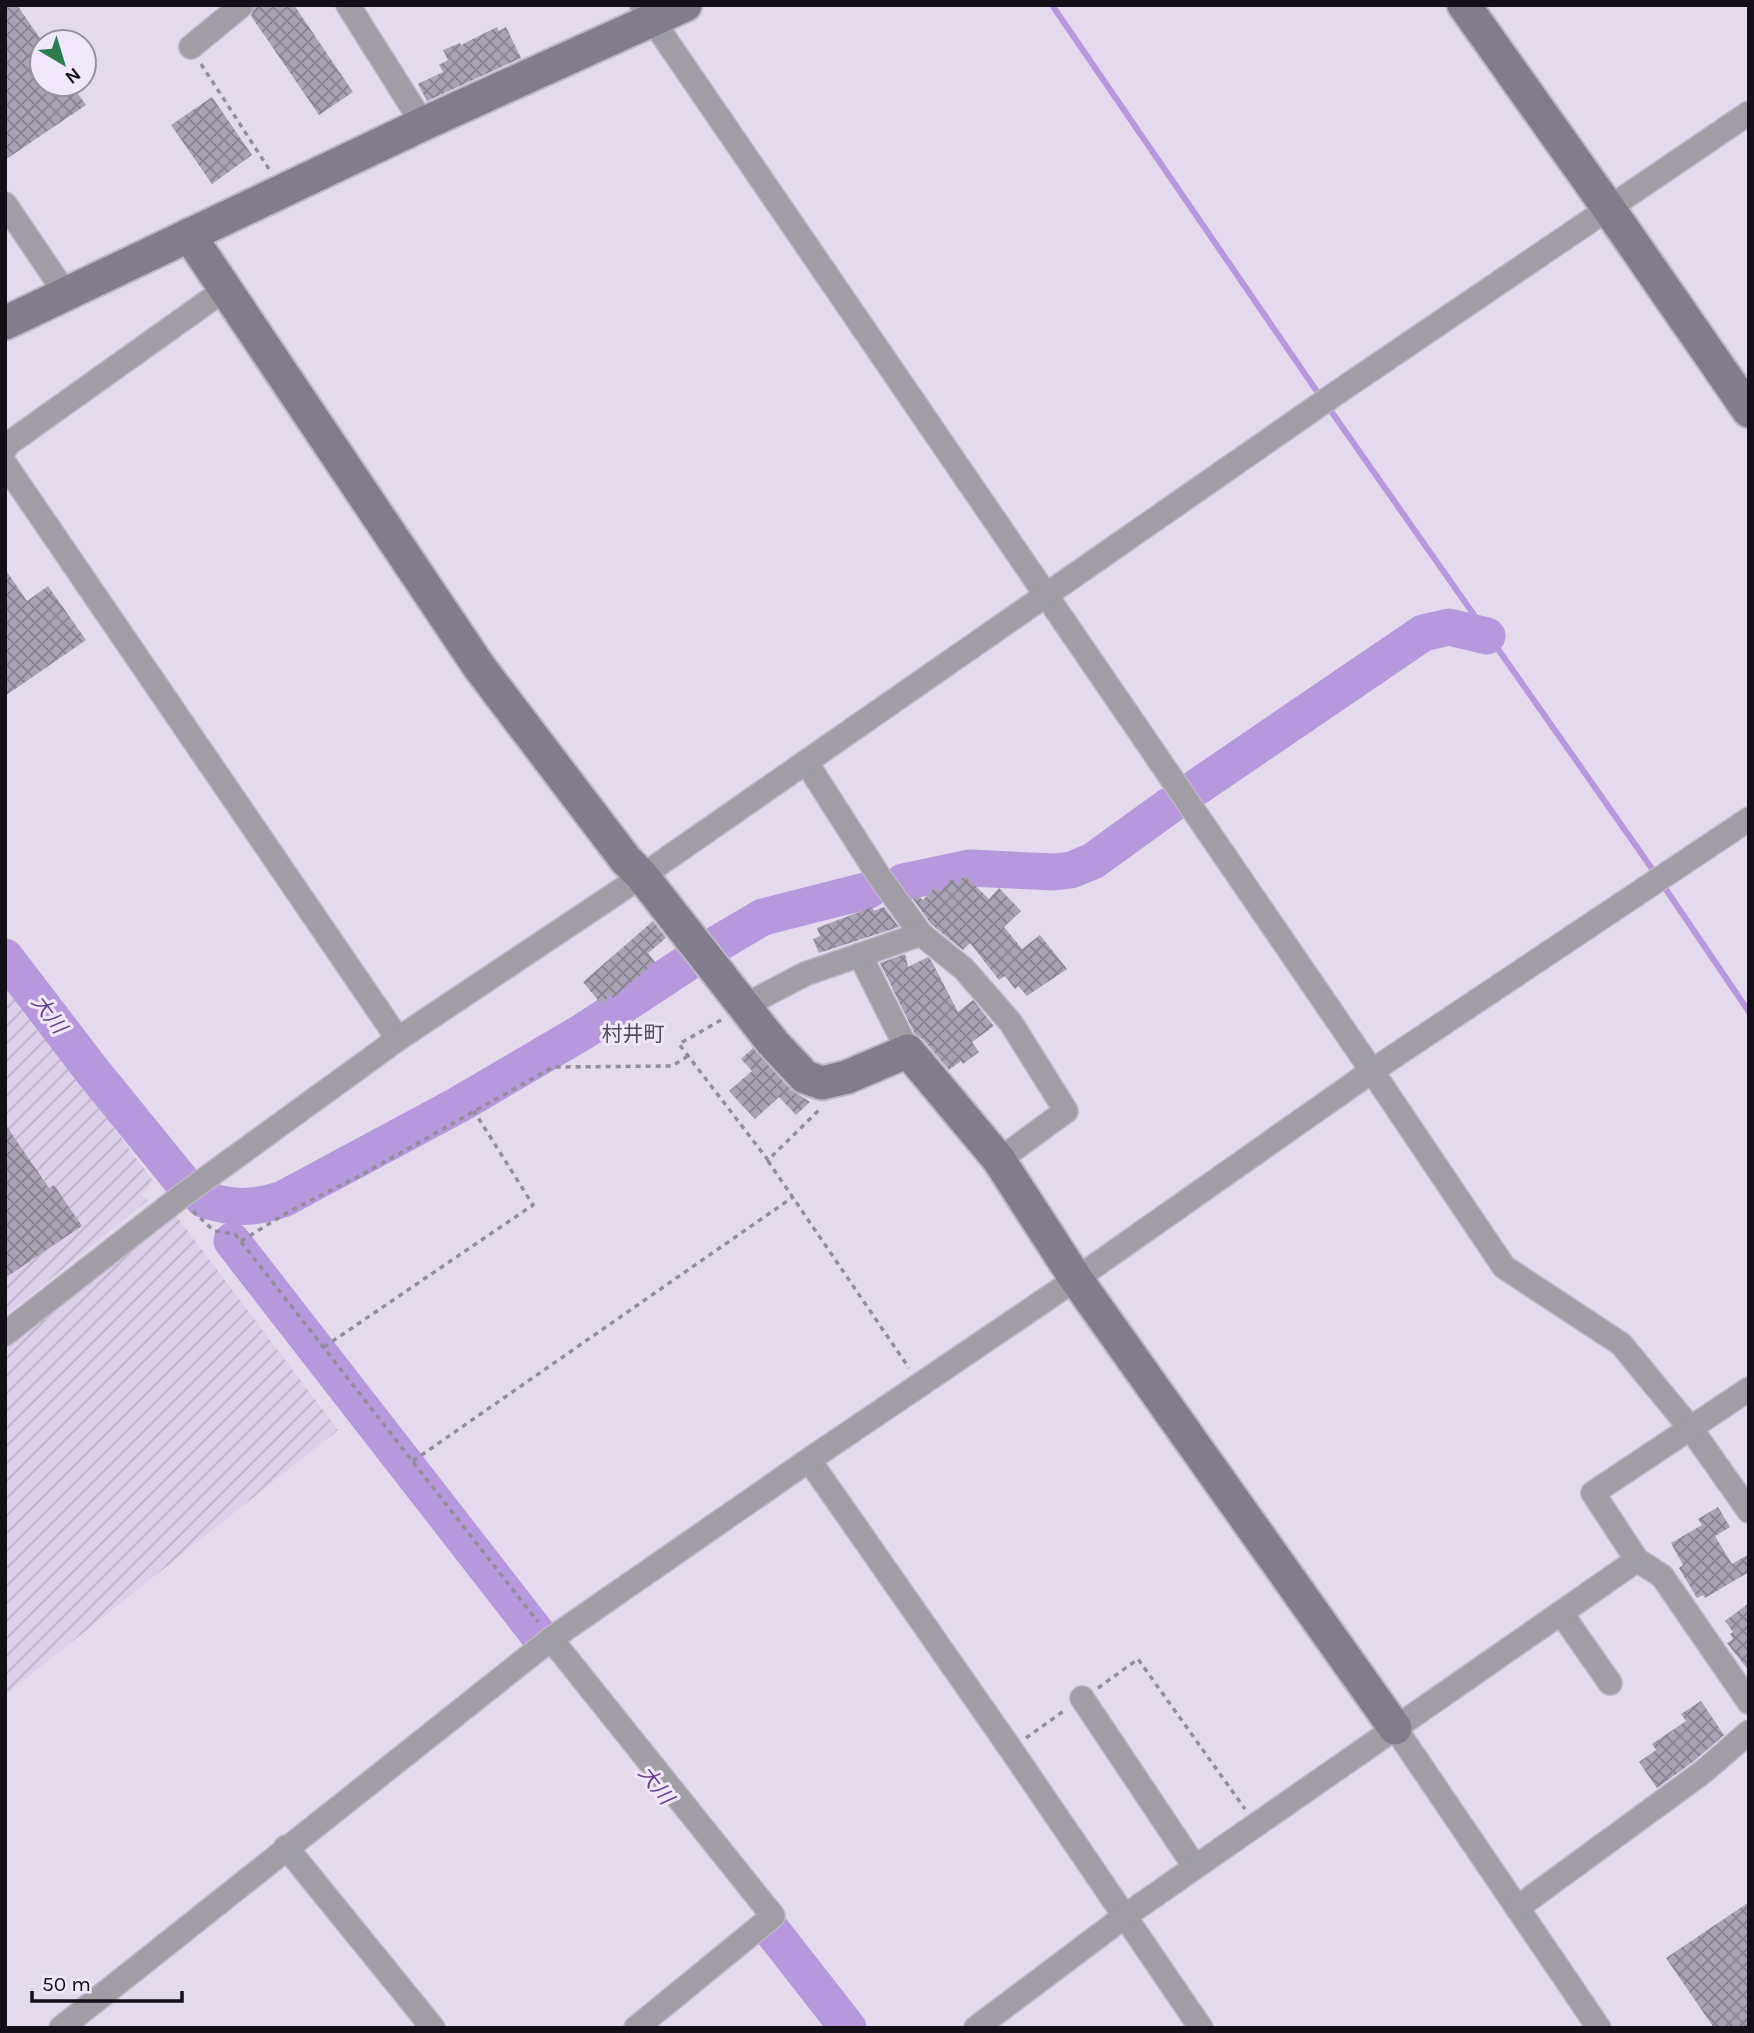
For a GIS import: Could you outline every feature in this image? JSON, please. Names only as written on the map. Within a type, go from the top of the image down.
[{"type":"street","points":[[191,47],[242,5]]},
{"type":"street","points":[[348,5],[423,124]]},
{"type":"street","points":[[5,323],[423,124],[648,13],[685,5]]},
{"type":"street","points":[[1464,5],[1749,411]]},
{"type":"street","points":[[648,13],[1373,1071],[1504,1268],[1621,1344],[1691,1429],[1749,1511]]},
{"type":"street","points":[[5,1334],[179,1198],[398,1039],[642,876],[1349,384],[1749,114]]},
{"type":"street","points":[[8,215],[66,294]]},
{"type":"street","points":[[189,235],[480,668],[626,860],[642,876],[744,1006],[805,1077],[822,1083],[847,1077],[908,1051]]},
{"type":"street","points":[[224,290],[6,449],[398,1039]]},
{"type":"street","points":[[806,762],[879,876],[921,934],[964,969],[1011,1023],[1066,1111],[999,1160]]},
{"type":"street","points":[[61,2028],[551,1639],[1076,1279],[1373,1071],[1749,819]]},
{"type":"street","points":[[744,1006],[805,974],[921,934]]},
{"type":"street","points":[[860,955],[908,1051],[999,1160],[1076,1279],[1395,1728],[1599,2028]]},
{"type":"street","points":[[1749,1389],[1593,1493],[1637,1560],[1662,1576],[1749,1702]]},
{"type":"street","points":[[809,1460],[1201,2028]]},
{"type":"street","points":[[976,2028],[1125,1916],[1637,1560]]},
{"type":"street","points":[[1561,1613],[1610,1684]]},
{"type":"street","points":[[551,1639],[773,1916],[636,2028]]},
{"type":"street","points":[[1082,1699],[1195,1867]]},
{"type":"street","points":[[1517,1908],[1703,1772],[1749,1732]]},
{"type":"street","points":[[286,1847],[433,2028]]},
{"type":"path","points":[[191,47],[283,191]]},
{"type":"path","points":[[744,1006],[679,1044],[768,1160],[920,1385]]},
{"type":"path","points":[[241,1241],[553,1067],[672,1066],[688,1056]]},
{"type":"path","points":[[768,1160],[823,1107],[805,1077]]},
{"type":"path","points":[[324,1347],[533,1205],[474,1111]]},
{"type":"path","points":[[413,1461],[793,1196]]},
{"type":"path","points":[[179,1198],[215,1230],[236,1234],[551,1639]]},
{"type":"path","points":[[1010,1748],[1138,1659],[1256,1825]]},
{"type":"shaded area","points":[[5,969],[83,1069],[94,1101],[153,1181],[142,1195],[148,1200],[5,1316]]},
{"type":"shaded area","points":[[174,1213],[338,1430],[5,1695],[5,1348]]},
{"type":"building","points":[[5,5],[17,5],[33,28],[28,28],[28,98],[81,98],[86,105],[5,160]]},
{"type":"building","points":[[256,5],[294,5],[353,92],[319,115],[251,16]]},
{"type":"building","points":[[497,27],[499,31],[506,27],[521,58],[427,101],[418,84],[443,72],[439,65],[448,60],[443,50],[460,43],[461,45]]},
{"type":"building","points":[[212,97],[252,155],[212,184],[171,125]]},
{"type":"building","points":[[5,569],[27,601],[48,586],[86,640],[5,696]]},
{"type":"building","points":[[965,876],[989,899],[999,888],[1021,911],[1004,927],[1022,949],[1040,935],[1067,969],[1027,996],[1018,986],[1015,989],[1005,976],[999,980],[970,943],[963,950],[931,924],[913,899],[917,895],[923,900],[935,887],[940,892],[952,879],[957,884]]},
{"type":"building","points":[[872,907],[874,911],[884,907],[899,927],[819,953],[813,939],[820,936],[817,928]]},
{"type":"building","points":[[653,921],[666,938],[648,953],[655,962],[613,998],[611,995],[601,1004],[583,982]]},
{"type":"building","points":[[905,954],[908,967],[928,957],[958,1012],[973,1000],[994,1026],[972,1042],[979,1052],[963,1064],[961,1061],[949,1070],[923,1039],[915,1034],[880,963]]},
{"type":"building","points":[[753,1048],[791,1090],[810,1102],[796,1115],[779,1097],[755,1119],[729,1091],[752,1071],[741,1059]]},
{"type":"building","points":[[5,1124],[49,1188],[54,1185],[82,1226],[5,1278]]},
{"type":"building","points":[[1718,1507],[1730,1527],[1715,1536],[1732,1564],[1749,1554],[1749,1572],[1705,1598],[1703,1595],[1697,1598],[1679,1568],[1683,1565],[1671,1543],[1702,1525],[1698,1519]]},
{"type":"building","points":[[1749,1603],[1749,1671],[1727,1643],[1733,1639],[1730,1634],[1733,1632],[1725,1621]]},
{"type":"building","points":[[1701,1701],[1724,1735],[1657,1788],[1639,1762],[1656,1750],[1652,1744],[1686,1721],[1681,1714]]},
{"type":"building","points":[[1749,1902],[1749,2028],[1714,2028],[1666,1958]]},
{"type":"waterway","points":[[1052,5],[1318,393]]},
{"type":"waterway","points":[[1331,411],[1648,863],[1749,1012]]},
{"type":"waterway","points":[[1197,787],[1423,633],[1449,627],[1487,636]]},
{"type":"waterway","points":[[903,882],[969,868],[1054,872],[1071,870],[1093,861],[1169,806]]},
{"type":"waterway","points":[[717,944],[763,917],[869,890]]},
{"type":"waterway","name":"大川","points":[[5,957],[180,1179]]},
{"type":"waterway","points":[[203,1199],[224,1205],[243,1206],[262,1205],[283,1199],[458,1105],[584,1031],[687,963]]},
{"type":"waterway","points":[[232,1241],[540,1637]]},
{"type":"waterway","name":"大川","points":[[769,1927],[848,2028]]},
{"type":"district","name":"村井町","points":[[633,1034]]}]
